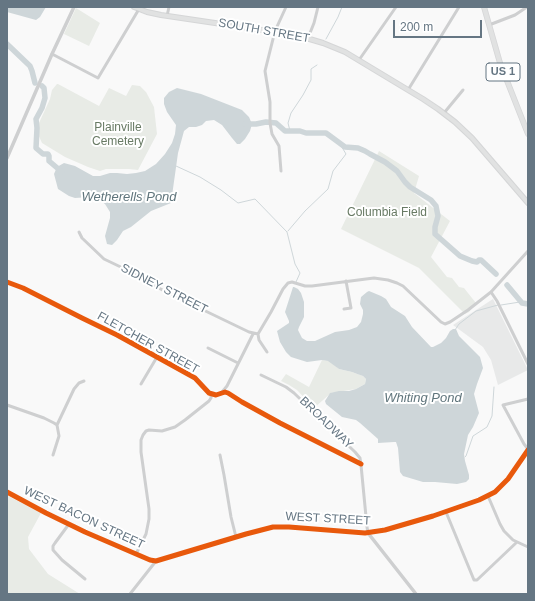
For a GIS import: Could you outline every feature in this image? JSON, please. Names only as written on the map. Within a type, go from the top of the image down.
[{"type":"main road","name":"SOUTH STREET","points":[[134,7],[147,12],[167,16],[296,35],[331,46],[359,60],[444,113],[472,138],[528,203]]},
{"type":"main road","name":"US 1","points":[[484,7],[501,68],[528,134]]},
{"type":"street","points":[[7,158],[74,7]]},
{"type":"street","points":[[167,16],[169,7]]},
{"type":"street","points":[[281,171],[279,146],[272,134],[270,122],[270,102],[265,71],[275,31],[286,7]]},
{"type":"street","points":[[308,38],[318,7]]},
{"type":"street","points":[[359,60],[396,7]]},
{"type":"street","points":[[408,90],[459,7]]},
{"type":"street","points":[[489,25],[514,15],[527,7]]},
{"type":"street","points":[[52,54],[98,78],[139,9]]},
{"type":"street","points":[[444,113],[463,90]]},
{"type":"street","name":"SIDNEY STREET","points":[[79,232],[82,238],[104,259],[166,292],[253,334],[258,334]]},
{"type":"street","points":[[267,352],[259,340],[258,334],[288,283],[312,286],[374,278],[388,280],[397,283],[409,291],[442,323],[446,324],[468,310],[491,292],[528,251]]},
{"type":"street","points":[[344,309],[351,308],[346,281]]},
{"type":"street","name":"FLETCHER STREET","points":[[7,282],[23,288],[117,335],[195,378],[207,392],[211,394]]},
{"type":"street","points":[[491,292],[497,301],[528,364]]},
{"type":"street","points":[[221,393],[227,386],[253,334]]},
{"type":"street","points":[[208,348],[238,363]]},
{"type":"street","points":[[141,384],[157,357]]},
{"type":"street","name":"BROADWAY","points":[[261,375],[286,387],[299,397],[360,458],[368,533]]},
{"type":"street","points":[[53,455],[59,436],[57,425],[74,389],[79,383],[84,381]]},
{"type":"street","points":[[136,554],[146,534],[149,520],[149,509],[141,448],[142,438],[146,431],[162,431],[175,427],[208,401],[211,398],[211,394],[216,395],[225,392],[228,393],[280,423],[361,464]]},
{"type":"street","points":[[528,398],[503,405],[528,450]]},
{"type":"street","points":[[7,405],[44,418],[57,425]]},
{"type":"street","name":"WEST STREET","points":[[156,561],[265,529],[279,527],[368,533],[385,530],[446,512],[488,496],[502,486],[528,450]]},
{"type":"street","points":[[220,456],[236,537]]},
{"type":"street","name":"WEST BACON STREET","points":[[7,492],[85,532],[150,560],[156,561]]},
{"type":"street","points":[[488,496],[502,527],[510,537],[528,547]]},
{"type":"street","points":[[446,512],[475,580],[477,580],[517,542]]},
{"type":"street","points":[[69,524],[53,546],[53,550],[84,579]]},
{"type":"street","points":[[368,533],[416,594]]},
{"type":"street","points":[[130,594],[156,561]]},
{"type":"shaded area","points":[[493,299],[528,370],[498,385],[491,360],[483,347],[453,325]]},
{"type":"green space","points":[[76,8],[100,23],[89,46],[64,34]]},
{"type":"green space","name":"Plainville Cemetery","points":[[57,84],[99,106],[109,88],[126,96],[132,85],[140,86],[146,92],[154,107],[157,134],[138,170],[106,169],[100,171],[65,157],[42,143],[38,134],[39,123],[50,99],[52,90]]},
{"type":"green space","name":"Columbia Field","points":[[379,151],[419,176],[414,193],[450,221],[431,257],[447,277],[452,278],[459,287],[464,288],[476,303],[469,312],[465,314],[419,268],[341,229]]},
{"type":"green space","points":[[322,360],[330,361],[339,369],[363,376],[366,379],[365,384],[356,389],[331,393],[314,408],[297,390],[281,381],[286,374],[309,387]]},
{"type":"green space","points":[[8,496],[41,513],[28,537],[29,549],[48,574],[80,594],[7,594]]},
{"type":"water","points":[[7,7],[46,7],[40,17],[36,20],[7,12]]},
{"type":"water","name":"Wetherells Pond","points":[[177,88],[201,94],[242,110],[249,117],[252,124],[250,131],[240,144],[237,144],[222,125],[214,120],[206,121],[202,125],[196,127],[189,127],[184,131],[178,153],[171,203],[151,211],[131,227],[123,231],[112,245],[107,244],[105,236],[110,218],[110,212],[105,204],[98,199],[90,197],[75,198],[58,189],[54,174],[57,167],[64,163],[75,166],[93,176],[100,176],[110,173],[136,173],[145,171],[156,164],[172,143],[175,134],[176,125],[167,112],[164,104],[164,98],[169,92]]},
{"type":"water","name":"Whiting Pond","points":[[293,287],[298,289],[301,293],[304,302],[304,317],[298,330],[302,338],[307,341],[315,341],[335,332],[357,327],[361,322],[363,314],[360,304],[361,297],[369,291],[386,299],[391,307],[405,316],[412,327],[431,347],[441,343],[450,331],[456,329],[459,336],[480,357],[483,368],[474,394],[479,413],[468,435],[464,454],[469,475],[469,479],[466,482],[457,484],[423,482],[403,476],[400,472],[396,442],[378,443],[378,439],[356,420],[342,417],[326,404],[325,401],[330,393],[356,389],[365,384],[366,379],[363,376],[339,369],[328,361],[322,360],[307,362],[291,357],[286,352],[280,342],[277,331],[289,323],[285,312]]},
{"type":"waterway","points":[[326,39],[342,7]]},
{"type":"waterway","points":[[7,44],[30,66],[35,83]]},
{"type":"waterway","points":[[290,131],[288,123],[291,113],[311,80],[311,69],[317,65]]},
{"type":"waterway","points":[[42,86],[44,88],[45,98],[36,119],[36,148],[43,154],[48,154],[49,161],[62,172]]},
{"type":"waterway","points":[[245,124],[266,122],[276,123],[285,131],[326,133],[345,147],[358,148],[385,162],[397,171],[410,187],[431,200],[436,206],[438,216],[435,234],[460,256],[477,262],[481,260],[496,274]]},
{"type":"waterway","points":[[288,231],[305,211],[328,189],[333,171],[346,154],[340,144]]},
{"type":"waterway","points":[[176,166],[200,177],[238,203],[255,199],[287,232],[295,264],[300,273],[296,282]]},
{"type":"waterway","points":[[507,285],[522,303],[528,304]]},
{"type":"waterway","points":[[501,305],[520,302]]},
{"type":"waterway","points":[[455,330],[459,324],[476,311],[498,305]]},
{"type":"waterway","points":[[465,457],[473,436],[487,427],[492,416],[494,387]]},
{"type":"cycle path","points":[[7,282],[23,288],[117,335],[195,378],[209,393],[216,395],[225,392],[228,393],[280,423],[361,464]]},
{"type":"cycle path","points":[[7,492],[85,532],[150,560],[156,561],[273,527],[365,533],[385,530],[433,516],[479,500],[495,492],[508,479],[528,450]]}]
